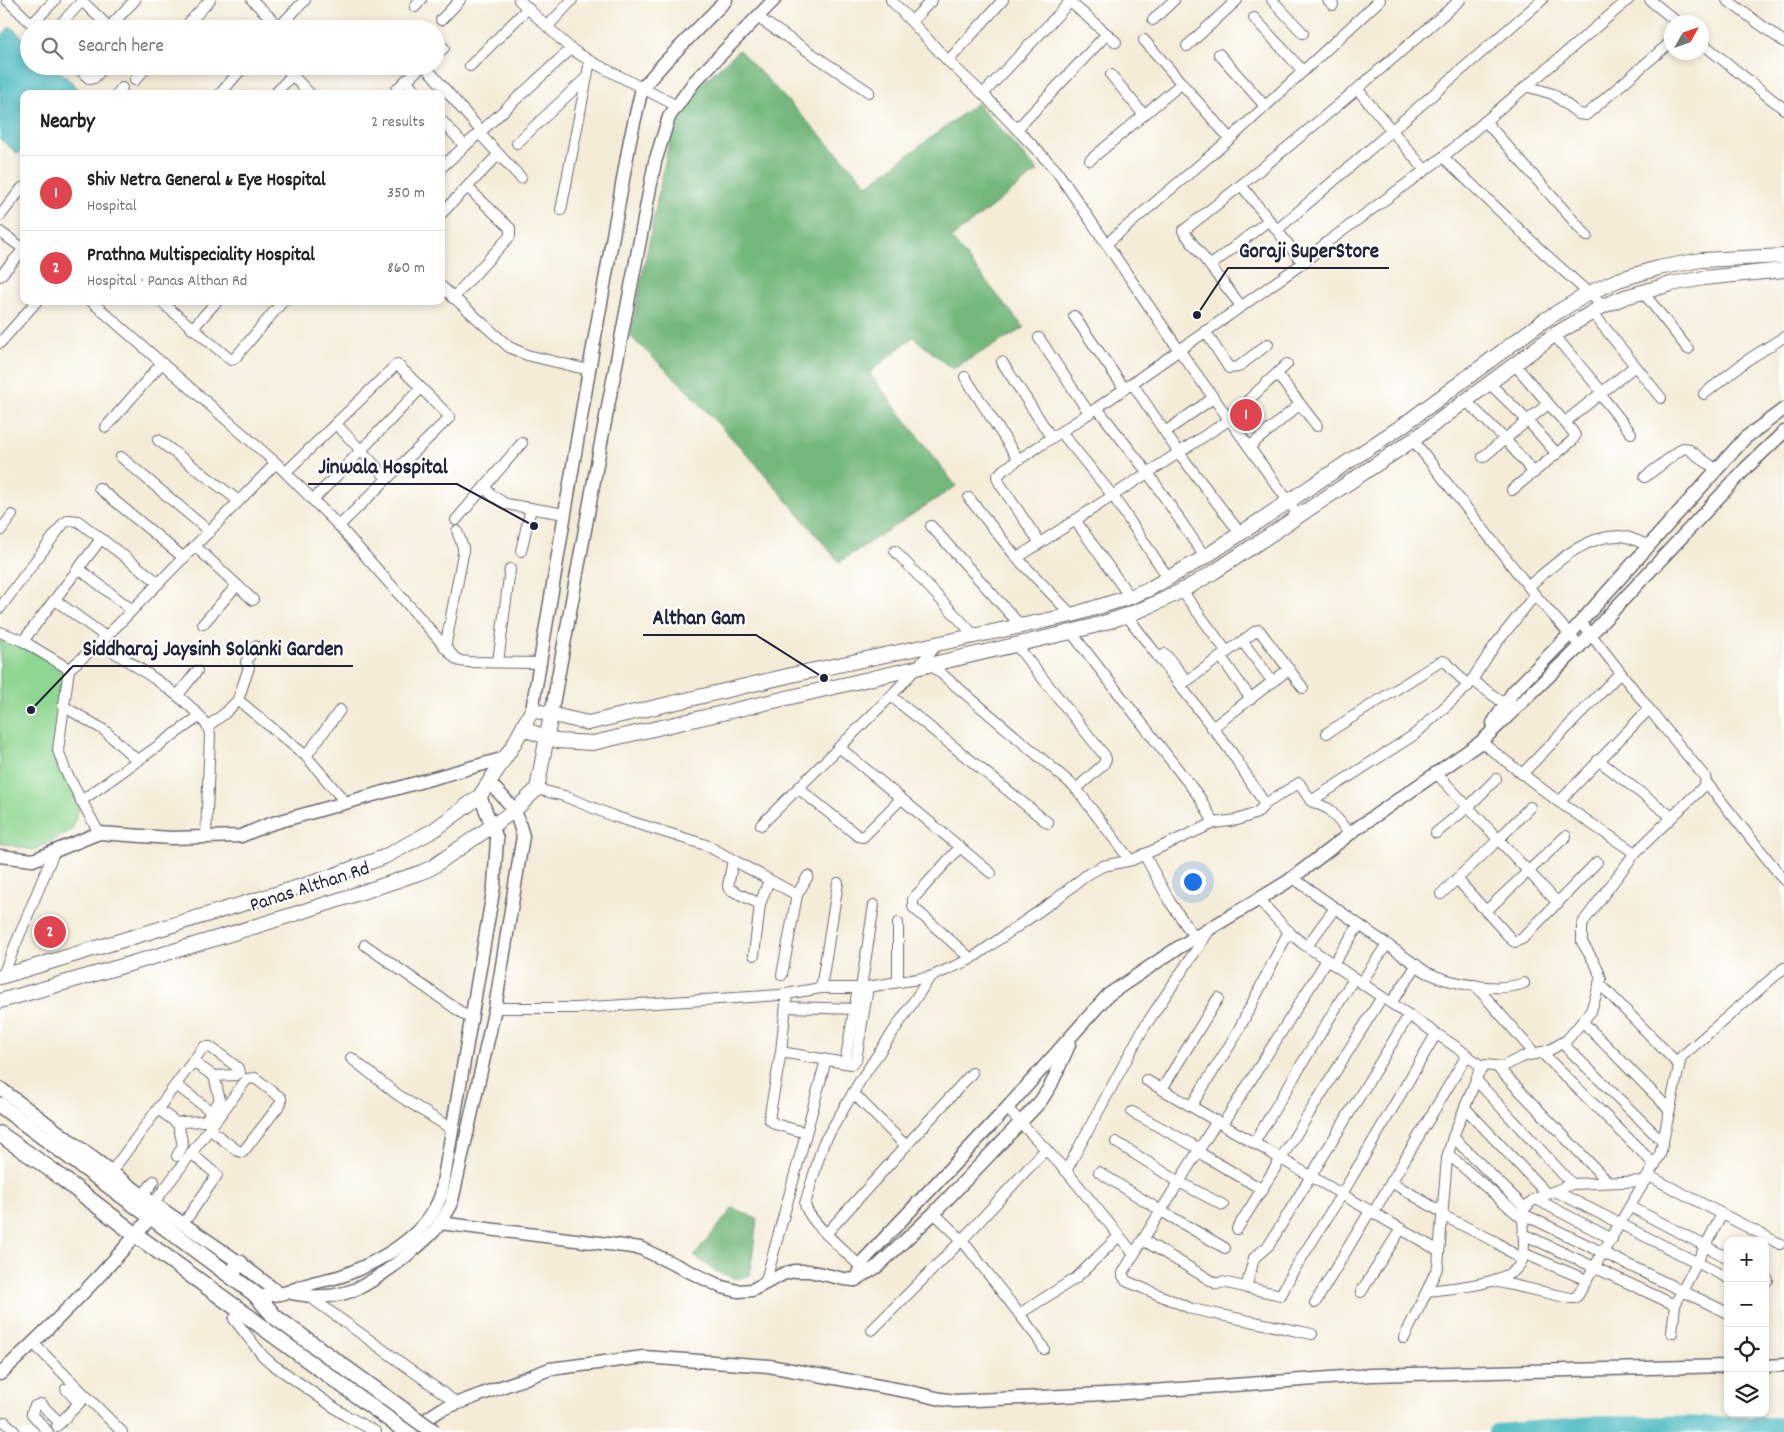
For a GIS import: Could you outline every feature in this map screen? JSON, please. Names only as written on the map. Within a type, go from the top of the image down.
[{"type":"main road","points":[[532,710],[588,723],[796,674],[1072,615],[1130,597],[1169,578],[1205,557],[1402,426],[1543,321],[1589,293],[1618,280],[1658,268],[1701,260],[1784,256]]},
{"type":"main road","points":[[522,729],[558,741],[593,743],[1071,632],[1127,616],[1182,591],[1299,516],[1413,440],[1554,335],[1597,309],[1642,291],[1704,278],[1784,270]]},
{"type":"main road","name":"Panas Althan Rd","points":[[1,977],[344,872],[384,857],[434,830],[480,796],[505,758],[532,710]]},
{"type":"main road","points":[[537,789],[551,715]]},
{"type":"main road","name":"Panas Althan Rd","points":[[0,1001],[286,918],[422,872],[515,810],[537,789]]},
{"type":"main road","points":[[0,1105],[108,1176],[148,1207],[258,1297],[271,1323],[407,1432]]},
{"type":"main road","points":[[0,1134],[46,1174],[136,1235],[239,1317],[271,1323],[434,1432]]},
{"type":"main road","points":[[230,1275],[240,1263]]},
{"type":"street","points":[[8,0],[29,20]]},
{"type":"street","points":[[40,20],[55,0]]},
{"type":"street","points":[[64,20],[82,0],[107,20]]},
{"type":"street","points":[[117,20],[135,0]]},
{"type":"street","points":[[191,20],[210,0]]},
{"type":"street","points":[[252,0],[271,20]]},
{"type":"street","points":[[285,20],[305,0]]},
{"type":"street","points":[[441,20],[460,0]]},
{"type":"street","points":[[518,0],[571,49],[677,106]]},
{"type":"street","points":[[548,26],[572,0]]},
{"type":"street","points":[[532,710],[589,370],[630,140],[642,88],[726,0]]},
{"type":"street","points":[[551,715],[655,162],[670,117],[694,82],[774,0]]},
{"type":"street","points":[[892,0],[948,61],[983,94],[1056,170],[1179,350],[1299,516]]},
{"type":"street","points":[[912,21],[932,0]]},
{"type":"street","points":[[948,61],[1003,0]]},
{"type":"street","points":[[1153,20],[1174,0]]},
{"type":"street","points":[[1187,46],[1237,0]]},
{"type":"street","points":[[1272,0],[1303,33]]},
{"type":"street","points":[[1106,244],[1230,139],[1380,0]]},
{"type":"street","points":[[1241,306],[1182,231],[1242,185],[1358,90],[1460,0]]},
{"type":"street","points":[[1277,230],[1542,0]]},
{"type":"street","points":[[1040,543],[998,480],[999,474],[1303,263],[1443,157],[1628,0]]},
{"type":"street","points":[[1650,0],[1668,15]]},
{"type":"street","points":[[1727,0],[1784,42]]},
{"type":"street","points":[[983,94],[1069,1],[1116,42]]},
{"type":"street","points":[[470,66],[528,8]]},
{"type":"street","points":[[757,17],[869,92]]},
{"type":"street","points":[[1254,18],[1302,71]]},
{"type":"street","points":[[1017,129],[1106,34]]},
{"type":"street","points":[[1144,40],[1230,139]]},
{"type":"street","points":[[1526,86],[1552,94],[1579,114],[1586,115],[1664,47]]},
{"type":"street","points":[[445,164],[571,49]]},
{"type":"street","points":[[1709,49],[1784,109]]},
{"type":"street","points":[[1219,54],[1265,106]]},
{"type":"street","points":[[562,210],[590,60]]},
{"type":"street","points":[[85,75],[90,79],[97,75]]},
{"type":"street","points":[[135,80],[140,75]]},
{"type":"street","points":[[223,90],[236,75]]},
{"type":"street","points":[[278,90],[292,75],[306,90]]},
{"type":"street","points":[[396,90],[412,75]]},
{"type":"street","points":[[432,75],[444,90]]},
{"type":"street","points":[[1111,75],[1144,115]]},
{"type":"street","points":[[517,143],[587,77]]},
{"type":"street","points":[[406,80],[415,90]]},
{"type":"street","points":[[1090,160],[1182,84]]},
{"type":"street","points":[[1358,90],[1425,170]]},
{"type":"street","points":[[445,91],[498,155],[521,178]]},
{"type":"street","points":[[1485,121],[1587,236]]},
{"type":"street","points":[[445,125],[464,146]]},
{"type":"street","points":[[445,210],[498,155]]},
{"type":"street","points":[[1443,157],[1589,293],[1597,309],[1635,366],[1660,398]]},
{"type":"street","points":[[1242,185],[1303,263]]},
{"type":"street","points":[[452,298],[510,236],[510,228],[468,187]]},
{"type":"street","points":[[0,216],[20,191]]},
{"type":"street","points":[[1210,266],[1269,220]]},
{"type":"street","points":[[0,232],[20,246]]},
{"type":"street","points":[[0,276],[20,254]]},
{"type":"street","points":[[445,290],[500,340],[517,352],[589,370]]},
{"type":"street","points":[[1642,291],[1688,349]]},
{"type":"street","points":[[0,343],[34,305]]},
{"type":"street","points":[[96,305],[276,462],[339,526],[445,648],[460,661],[540,663]]},
{"type":"street","points":[[165,305],[229,359],[233,360],[281,305]]},
{"type":"street","points":[[192,328],[213,305]]},
{"type":"street","points":[[1074,316],[1165,432],[1178,453],[1240,533]]},
{"type":"street","points":[[1205,331],[1229,368],[1238,367],[1268,344]]},
{"type":"street","points":[[1554,335],[1632,433]]},
{"type":"street","points":[[1704,394],[1746,362],[1784,337]]},
{"type":"street","points":[[1039,338],[1092,410],[1148,473],[1205,557]]},
{"type":"street","points":[[1002,362],[1051,437]]},
{"type":"street","points":[[106,428],[162,363]]},
{"type":"street","points":[[286,472],[398,364],[422,388],[450,417],[339,526]]},
{"type":"street","points":[[1017,558],[1229,420],[1287,364]]},
{"type":"street","points":[[1512,490],[1574,439],[1574,432],[1515,365]]},
{"type":"street","points":[[1565,422],[1635,366]]},
{"type":"street","points":[[1277,374],[1317,426]]},
{"type":"street","points":[[965,377],[1018,459]]},
{"type":"street","points":[[1490,384],[1528,421],[1556,454]]},
{"type":"street","points":[[313,500],[422,388]]},
{"type":"street","points":[[1165,432],[1213,398]]},
{"type":"street","points":[[1466,401],[1505,439],[1534,472]]},
{"type":"street","points":[[1249,448],[1300,404]]},
{"type":"street","points":[[1483,457],[1548,404]]},
{"type":"street","points":[[1481,742],[1513,692],[1581,622],[1745,438],[1784,409]]},
{"type":"street","points":[[336,424],[387,478]]},
{"type":"street","points":[[1061,432],[1114,496],[1169,578]]},
{"type":"street","points":[[855,1280],[860,1266],[1007,1108],[1108,995],[1212,927],[1293,878],[1350,834],[1481,742],[1591,635],[1747,467],[1784,432]]},
{"type":"street","points":[[158,440],[239,501]]},
{"type":"street","points":[[1413,440],[1536,595],[1580,646]]},
{"type":"street","points":[[445,648],[463,554],[463,547],[456,525],[484,487],[522,443]]},
{"type":"street","points":[[1645,477],[1683,448],[1688,449],[1717,470]]},
{"type":"street","points":[[121,458],[210,532]]},
{"type":"street","points":[[99,833],[59,756],[58,743],[69,669],[103,640],[276,462]]},
{"type":"street","points":[[484,487],[493,496],[506,504],[565,514]]},
{"type":"street","points":[[99,488],[184,558]]},
{"type":"street","points":[[969,498],[1017,558],[1072,615]]},
{"type":"street","points":[[521,552],[531,508]]},
{"type":"street","points":[[0,531],[12,515]]},
{"type":"street","points":[[1075,520],[1130,597]]},
{"type":"street","points":[[0,608],[67,521],[78,521],[159,583]]},
{"type":"street","points":[[931,526],[1021,626]]},
{"type":"street","points":[[1529,586],[1573,550],[1587,543],[1620,536],[1649,546]]},
{"type":"street","points":[[23,641],[101,538]]},
{"type":"street","points":[[196,546],[253,600]]},
{"type":"street","points":[[895,551],[975,636]]},
{"type":"street","points":[[78,568],[132,610]]},
{"type":"street","points":[[498,662],[510,568]]},
{"type":"street","points":[[203,624],[237,585]]},
{"type":"street","points":[[1182,591],[1250,699]]},
{"type":"street","points":[[1311,801],[1414,735],[1470,683],[1494,645],[1536,595]]},
{"type":"street","points":[[55,600],[103,640],[178,695],[208,726],[210,735],[206,837]]},
{"type":"street","points":[[1127,616],[1237,761],[1265,804]]},
{"type":"street","points":[[1581,622],[1705,777],[1706,782],[1784,880]]},
{"type":"street","points":[[1161,650],[1187,681],[1256,631],[1261,631],[1303,688]]},
{"type":"street","points":[[0,632],[23,641],[69,669]]},
{"type":"street","points":[[1071,632],[1200,798],[1214,823]]},
{"type":"street","points":[[1242,641],[1273,682]]},
{"type":"street","points":[[761,825],[924,665],[938,644]]},
{"type":"street","points":[[1016,645],[1105,756],[1106,759],[1103,765],[1076,789]]},
{"type":"street","points":[[208,726],[238,700],[249,667],[246,662],[255,646]]},
{"type":"street","points":[[1327,733],[1442,661],[1447,663],[1470,683],[1505,704]]},
{"type":"street","points":[[924,665],[1076,789],[1130,860]]},
{"type":"street","points":[[1212,728],[1289,669]]},
{"type":"street","points":[[178,695],[197,671]]},
{"type":"street","points":[[1522,774],[1620,673]]},
{"type":"street","points":[[891,696],[1048,823]]},
{"type":"street","points":[[238,700],[306,756],[346,803]]},
{"type":"street","points":[[63,706],[104,730],[138,761]]},
{"type":"street","points":[[1559,802],[1649,709]]},
{"type":"street","points":[[306,756],[340,710]]},
{"type":"street","points":[[82,801],[200,716]]},
{"type":"street","points":[[1481,742],[1559,802],[1635,853]]},
{"type":"street","points":[[840,747],[991,873]]},
{"type":"street","points":[[0,856],[33,860],[99,833],[171,838],[241,836],[270,824],[505,758]]},
{"type":"street","points":[[1598,760],[1672,817]]},
{"type":"street","points":[[1436,774],[1558,903]]},
{"type":"street","points":[[1436,832],[1468,807],[1496,779]]},
{"type":"street","points":[[148,1207],[240,1263],[283,1293],[310,1297],[326,1297],[351,1291],[368,1282],[410,1252],[440,1224],[451,1205],[495,1008],[523,836],[515,810],[489,782]]},
{"type":"street","points":[[1404,1338],[1436,1272],[1448,1154],[1453,1137],[1482,1067],[1486,1065],[1502,1067],[1522,1057],[1550,1050],[1567,1040],[1591,1011],[1601,979],[1582,942],[1584,921],[1635,853],[1706,782]]},
{"type":"street","points":[[495,1008],[576,1008],[787,994],[821,988],[862,987],[930,977],[971,959],[1055,900],[1088,874],[1104,866],[1130,860],[1214,823],[1237,820],[1257,813],[1265,804],[1299,783],[1311,801],[1328,809],[1350,834]]},
{"type":"street","points":[[798,788],[858,836],[863,837],[901,799]]},
{"type":"street","points":[[537,789],[564,796],[613,816],[706,845],[797,895]]},
{"type":"street","points":[[258,1297],[283,1293],[307,1284],[345,1275],[371,1263],[412,1237],[430,1219],[437,1207],[442,1195],[494,886],[497,839],[480,796]]},
{"type":"street","points":[[1441,894],[1530,807]]},
{"type":"street","points":[[1486,911],[1566,836]]},
{"type":"street","points":[[960,847],[912,903],[915,910],[971,959]]},
{"type":"street","points":[[1,977],[54,852]]},
{"type":"street","points":[[1144,854],[1170,902],[1195,938]]},
{"type":"street","points":[[733,860],[728,888],[760,904]]},
{"type":"street","points":[[1457,879],[1515,942],[1522,939],[1597,862]]},
{"type":"street","points":[[782,975],[797,895],[808,876]]},
{"type":"street","points":[[1293,878],[1417,966],[1440,978],[1475,985],[1513,988],[1524,983]]},
{"type":"street","points":[[754,955],[760,904],[768,880]]},
{"type":"street","points":[[821,988],[838,883]]},
{"type":"street","points":[[1258,900],[1288,931],[1307,946],[1482,1067]]},
{"type":"street","points":[[780,1052],[852,1064],[856,1060],[859,1009],[874,905]]},
{"type":"street","points":[[1307,946],[1335,908]]},
{"type":"street","points":[[898,923],[898,982]]},
{"type":"street","points":[[1312,1334],[1192,1309],[1126,1281],[1123,1273],[1199,1150],[1330,962],[1360,925]]},
{"type":"street","points":[[1066,1171],[1143,1029],[1212,927]]},
{"type":"street","points":[[1191,1106],[1235,1037],[1288,931]]},
{"type":"street","points":[[1254,1143],[1358,980],[1387,944]]},
{"type":"street","points":[[365,945],[472,1020]]},
{"type":"street","points":[[1391,1003],[1417,966]]},
{"type":"street","points":[[1494,1281],[1573,1298],[1578,1295],[1656,1165],[1663,1142],[1681,1057],[1784,968]]},
{"type":"street","points":[[860,1266],[826,1234],[808,1212],[805,1204],[823,1144],[853,1092],[930,977]]},
{"type":"street","points":[[1599,983],[1679,1066]]},
{"type":"street","points":[[1475,985],[1538,1053],[1656,1165]]},
{"type":"street","points":[[787,994],[780,1052],[768,1119],[774,1124],[806,1133]]},
{"type":"street","points":[[1238,1229],[1382,997]]},
{"type":"street","points":[[1162,1089],[1218,998]]},
{"type":"street","points":[[786,1006],[859,1009]]},
{"type":"street","points":[[1246,1288],[1254,1258],[1268,1245],[1409,1015]]},
{"type":"street","points":[[1582,1022],[1670,1110]]},
{"type":"street","points":[[440,1224],[633,1247],[648,1251],[730,1289],[752,1290],[783,1274],[794,1271],[808,1271],[855,1280],[878,1266],[934,1213],[1021,1123],[1046,1094],[1074,1033]]},
{"type":"street","points":[[1142,1240],[1217,1284],[1222,1282],[1280,1295],[1436,1034]]},
{"type":"street","points":[[1562,1043],[1663,1142]]},
{"type":"street","points":[[0,1088],[108,1176],[193,1062],[206,1046],[237,1067],[240,1072],[236,1075],[214,1076],[193,1062]]},
{"type":"street","points":[[1315,1303],[1391,1182],[1467,1055]]},
{"type":"street","points":[[351,1058],[398,1095],[453,1130]]},
{"type":"street","points":[[764,1284],[826,1060]]},
{"type":"street","points":[[1497,1066],[1608,1182]]},
{"type":"street","points":[[826,1234],[972,1073]]},
{"type":"street","points":[[178,1124],[181,1122],[205,1121],[212,1112],[221,1097],[214,1076]]},
{"type":"street","points":[[148,1207],[191,1153],[209,1129],[249,1078],[255,1078],[281,1098],[281,1104],[243,1152],[238,1151],[209,1129]]},
{"type":"street","points":[[1146,1080],[1439,1251]]},
{"type":"street","points":[[1476,1080],[1572,1184]]},
{"type":"street","points":[[176,1085],[212,1112]]},
{"type":"street","points":[[853,1092],[906,1146]]},
{"type":"street","points":[[1007,1108],[1066,1171],[1134,1254]]},
{"type":"street","points":[[158,1109],[178,1124],[183,1145],[177,1156]]},
{"type":"street","points":[[1466,1109],[1551,1193],[1621,1223],[1724,1276]]},
{"type":"street","points":[[1132,1112],[1199,1150],[1263,1190]]},
{"type":"street","points":[[1453,1137],[1524,1214]]},
{"type":"street","points":[[1116,1142],[1179,1182],[1223,1205]]},
{"type":"street","points":[[872,1330],[962,1240],[1046,1149]]},
{"type":"street","points":[[188,1216],[217,1175],[191,1153]]},
{"type":"street","points":[[1448,1154],[1524,1214],[1724,1311]]},
{"type":"street","points":[[1099,1172],[1161,1211],[1226,1248]]},
{"type":"street","points":[[1427,1291],[1494,1281],[1514,1271],[1523,1257],[1524,1214],[1529,1204],[1536,1199],[1572,1184],[1647,1179],[1780,1244]]},
{"type":"street","points":[[0,1374],[33,1343],[136,1235],[148,1207],[154,1181]]},
{"type":"street","points":[[1391,1182],[1442,1214],[1523,1257],[1587,1280]]},
{"type":"street","points":[[1536,1199],[1612,1238]]},
{"type":"street","points":[[1630,1207],[1724,1256]]},
{"type":"street","points":[[934,1213],[962,1240],[1037,1337],[1044,1349]]},
{"type":"street","points":[[1672,1333],[1675,1304],[1722,1214]]},
{"type":"street","points":[[1361,1292],[1402,1229]]},
{"type":"street","points":[[1523,1234],[1675,1304]]},
{"type":"street","points":[[1019,1314],[1076,1278],[1119,1236]]},
{"type":"street","points":[[310,1297],[457,1403]]},
{"type":"street","points":[[239,1317],[263,1356],[272,1364],[345,1415],[376,1432]]},
{"type":"street","points":[[33,1343],[83,1400]]},
{"type":"street","points":[[407,1432],[436,1412],[537,1373],[561,1367],[654,1357],[770,1366],[906,1390],[955,1401],[1126,1393],[1371,1375],[1724,1366]]},
{"type":"street","points":[[1769,1366],[1784,1365]]},
{"type":"street","points":[[66,1389],[83,1400],[122,1432]]},
{"type":"street","points":[[60,1423],[42,1404],[35,1406],[32,1414],[50,1432],[60,1423],[83,1400]]},
{"type":"street","points":[[5,1422],[15,1432]]},
{"type":"green space","points":[[739,50],[868,185],[977,103],[1038,171],[951,238],[1024,328],[952,369],[913,337],[869,373],[956,486],[839,562],[757,465],[678,381],[630,336],[672,127],[702,83]]},
{"type":"green space","points":[[0,637],[69,669],[55,751],[82,796],[72,830],[34,850],[0,843]]},
{"type":"green space","points":[[733,1208],[757,1219],[750,1275],[736,1279],[717,1272],[694,1256]]},
{"type":"water","points":[[10,26],[20,35],[20,75],[64,75],[78,88],[76,90],[20,90],[20,152],[18,154],[0,139],[0,38]]},
{"type":"waterway","points":[[1496,1432],[1594,1424],[1784,1425]]},
{"type":"place","name":"Goraji SuperStore","points":[[1197,315]]},
{"type":"place","name":"Shiv Netra General & Eye Hospital","points":[[1246,415]]},
{"type":"place","name":"Jinwala Hospital","points":[[534,526]]},
{"type":"place","name":"Althan Gam","points":[[824,678]]},
{"type":"place","name":"Siddharaj Jaysinh Solanki Garden","points":[[31,710]]},
{"type":"place","name":"Prathna Multispeciality Hospital","points":[[50,932]]}]
